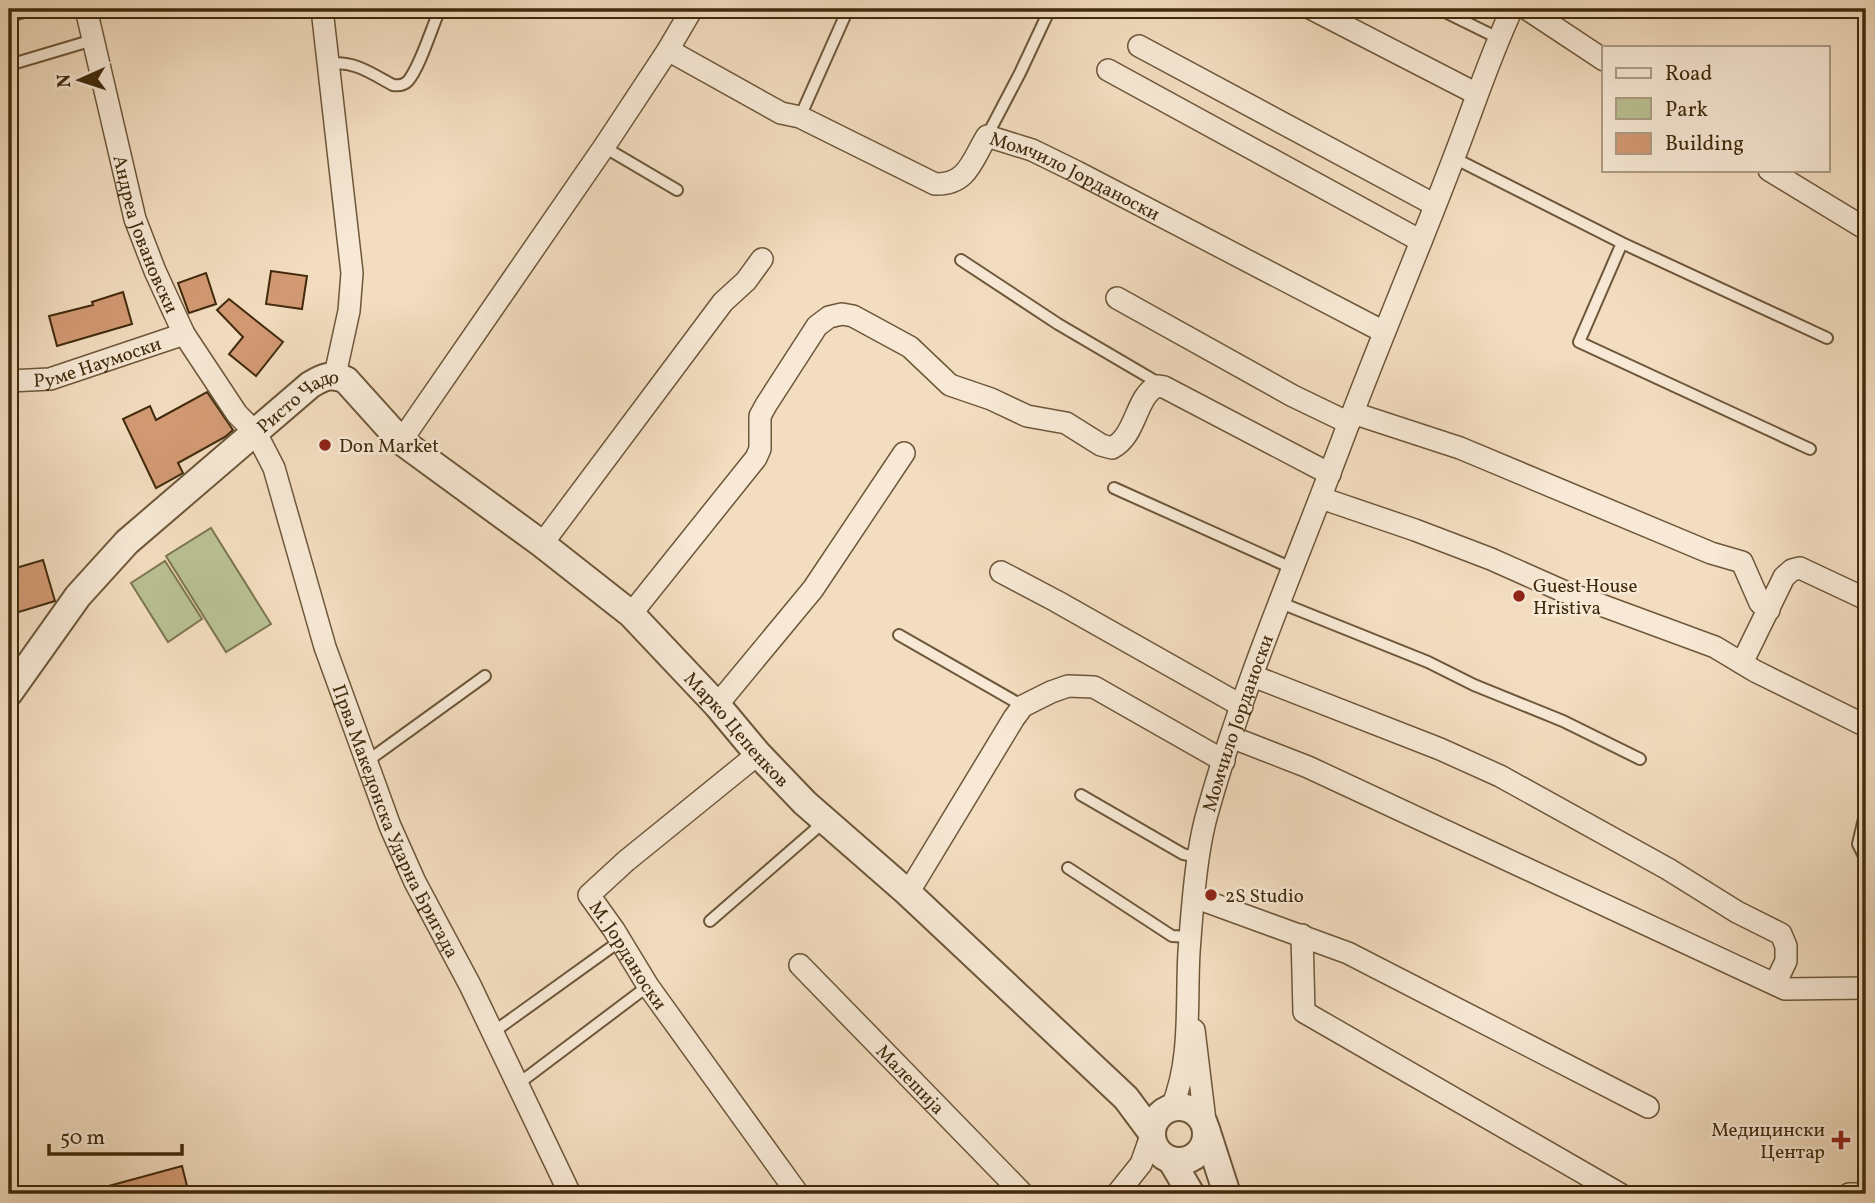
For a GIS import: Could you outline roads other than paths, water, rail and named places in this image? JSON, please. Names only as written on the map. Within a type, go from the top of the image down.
[{"type":"street","name":"Андреа Јовановски","points":[[86,9],[135,219],[155,271],[184,334],[237,414],[256,433]]},
{"type":"street","name":"Ристо Чадо","points":[[9,692],[78,596],[127,542],[310,385],[323,377],[335,375],[349,311],[352,273],[322,9]]},
{"type":"street","points":[[401,441],[604,147],[692,9]]},
{"type":"street","points":[[1312,9],[1477,94]]},
{"type":"street","name":"Момчило Јорданоски","points":[[1189,1008],[1194,897],[1206,818],[1223,761],[1241,706],[1384,332],[1454,158],[1498,38],[1513,9]]},
{"type":"street","points":[[1527,9],[1602,59]]},
{"type":"street","points":[[1139,46],[1435,205]]},
{"type":"street","name":"Момчило Јорданоски","points":[[668,50],[781,113],[800,117],[935,184],[960,180],[987,136],[1031,150],[1384,332]]},
{"type":"street","points":[[1108,70],[1421,241]]},
{"type":"street","points":[[1772,172],[1866,229]]},
{"type":"street","points":[[542,544],[723,302],[746,281],[762,258]]},
{"type":"street","points":[[1117,298],[1293,396],[1351,418],[1460,448],[1711,553],[1742,562],[1760,603],[1769,610]]},
{"type":"street","points":[[631,614],[756,458],[760,449],[760,416],[809,336],[829,317],[842,314],[853,316],[910,347],[950,385],[991,399],[1027,416],[1066,423],[1107,447],[1112,448],[1123,441],[1151,389],[1164,387],[1330,474]]},
{"type":"street","name":"Руме Наумоски","points":[[9,380],[50,379],[184,334]]},
{"type":"street","name":"Марко Цепенков","points":[[335,375],[346,380],[401,441],[542,544],[631,614],[717,705],[758,754],[825,821],[908,893],[1126,1098],[1147,1108],[1160,1138]]},
{"type":"street","name":"Прва Македонска Ударна Бригада","points":[[256,433],[274,468],[325,647],[366,762],[415,882],[570,1194]]},
{"type":"street","points":[[717,705],[813,589],[904,453]]},
{"type":"street","points":[[1321,498],[1490,559],[1563,591],[1715,648],[1866,726]]},
{"type":"street","points":[[1742,663],[1784,577],[1792,570],[1800,568],[1866,599]]},
{"type":"street","points":[[1001,572],[1241,706]]},
{"type":"street","points":[[1253,676],[1500,776],[1781,934],[1786,946],[1786,961],[1776,984]]},
{"type":"street","points":[[908,893],[1023,706],[1068,686],[1094,687],[1223,761]]},
{"type":"street","points":[[1231,737],[1308,767],[1786,989],[1866,988]]},
{"type":"street","name":"М. Јорданоски","points":[[758,754],[626,861],[589,895],[648,986],[798,1194]]},
{"type":"street","points":[[1194,897],[1348,953],[1648,1107]]},
{"type":"street","points":[[1302,935],[1304,1012],[1620,1194]]},
{"type":"street","name":"Малешија","points":[[800,965],[1023,1194]]},
{"type":"street","points":[[1160,1138],[1180,1161],[1197,1154],[1203,1147],[1206,1129],[1196,1036],[1189,1008]]},
{"type":"street","points":[[1189,1008],[1182,1078],[1160,1138],[1191,1194]]},
{"type":"street","points":[[1117,1194],[1181,1106],[1198,1114],[1206,1129],[1227,1194]]},
{"type":"street","points":[[1849,1194],[1857,1194]]},
{"type":"lane","points":[[9,16],[36,9]]},
{"type":"lane","points":[[329,64],[344,62],[354,65],[400,86],[408,82],[415,69],[440,9]]},
{"type":"lane","points":[[800,117],[848,9]]},
{"type":"lane","points":[[987,136],[1050,9]]},
{"type":"lane","points":[[1439,9],[1498,38]]},
{"type":"lane","points":[[9,65],[93,40]]},
{"type":"lane","points":[[604,147],[677,190]]},
{"type":"lane","points":[[1454,158],[1622,243],[1828,338]]},
{"type":"lane","points":[[1622,243],[1579,342],[1810,449]]},
{"type":"lane","points":[[961,260],[1046,317],[1164,387]]},
{"type":"lane","points":[[1114,488],[1294,569]]},
{"type":"lane","points":[[1280,603],[1563,721],[1640,759]]},
{"type":"lane","points":[[899,635],[1023,706]]},
{"type":"lane","points":[[366,762],[485,676]]},
{"type":"lane","points":[[1082,795],[1183,854],[1200,858]]},
{"type":"lane","points":[[1866,810],[1858,844],[1866,860]]},
{"type":"lane","points":[[710,921],[825,821]]},
{"type":"lane","points":[[1068,868],[1172,936],[1191,937]]},
{"type":"lane","points":[[492,1033],[620,941]]},
{"type":"lane","points":[[517,1084],[648,986]]},
{"type":"place","name":"Don Market","points":[[325,445]]},
{"type":"place","name":"Guest House Hristiva","points":[[1519,596]]},
{"type":"place","name":"2S Studio","points":[[1211,895]]},
{"type":"place","name":"Медицински Центар","points":[[1841,1140]]}]
